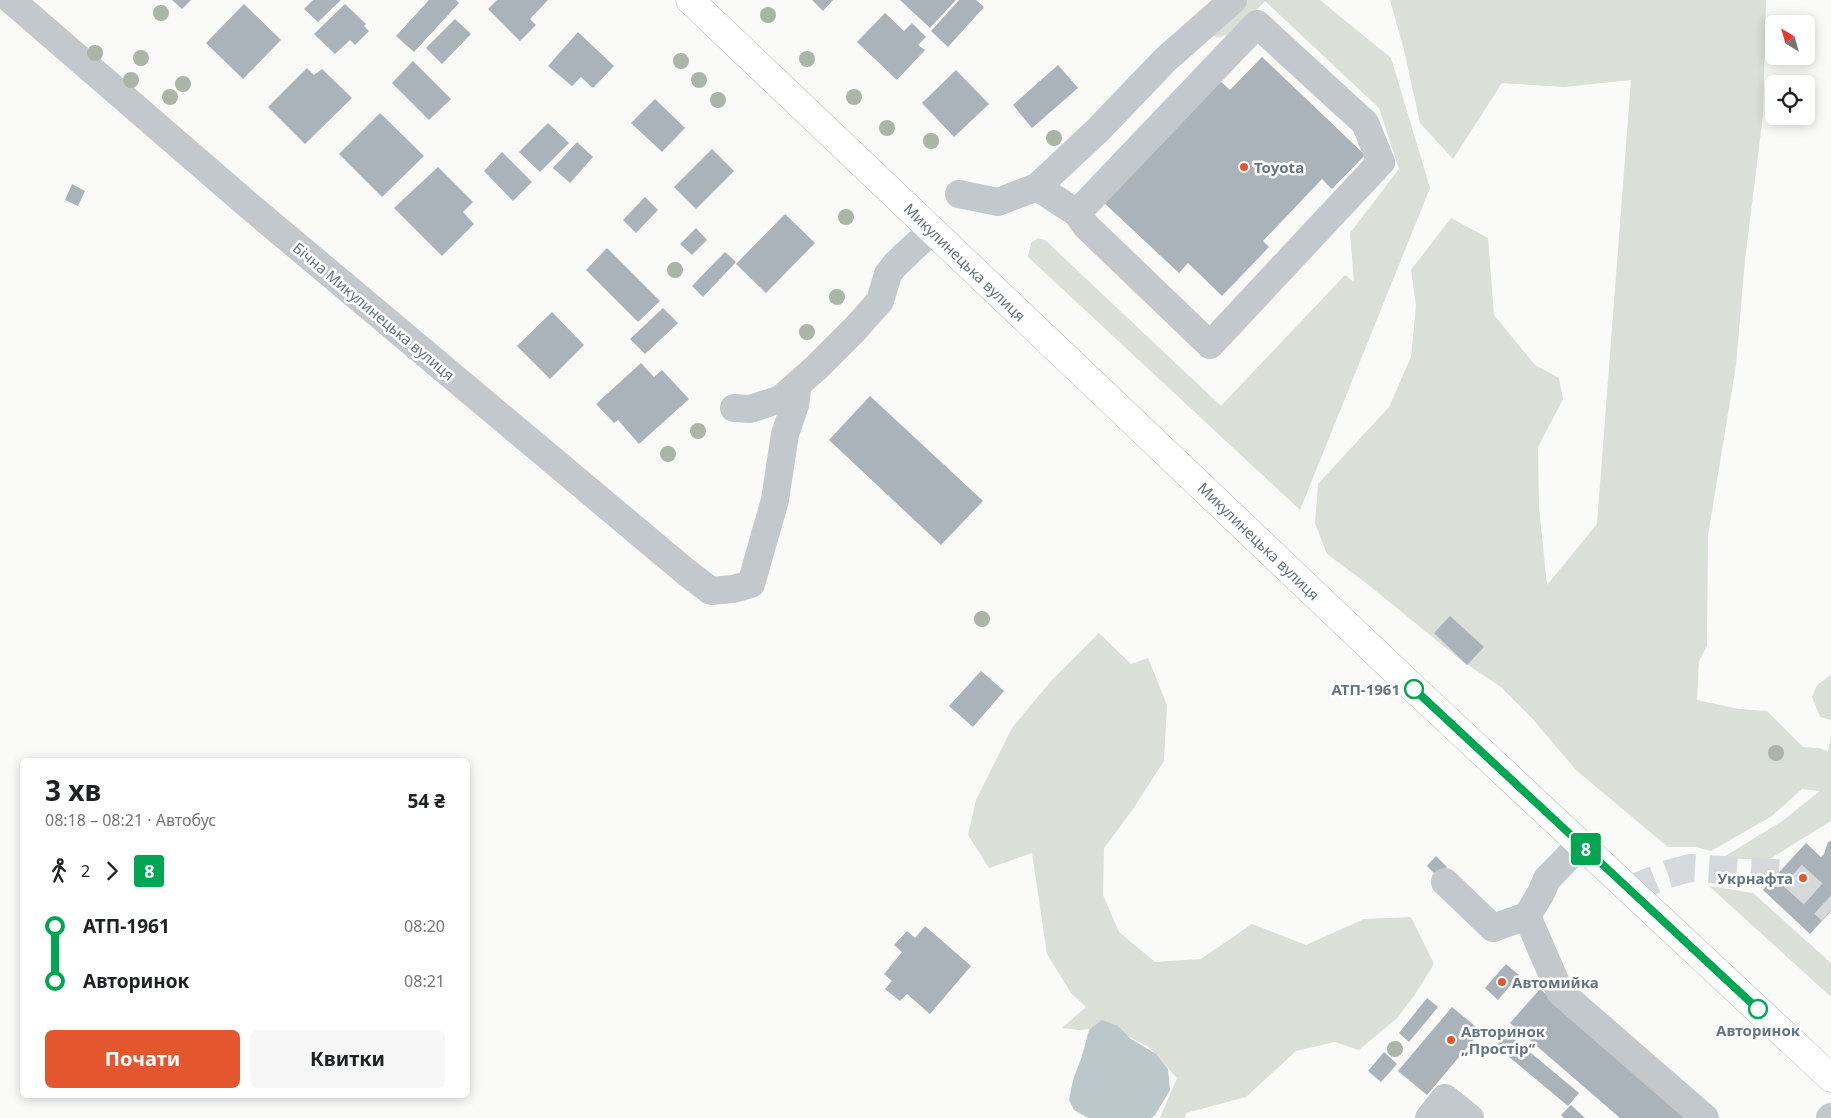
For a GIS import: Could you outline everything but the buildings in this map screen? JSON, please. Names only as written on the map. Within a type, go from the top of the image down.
[{"type":"highway","name":"Микулинецька вулиця","points":[[690,0],[1394,670],[1831,1078]]},
{"type":"street","name":"Бічна Микулинецька вулиця","points":[[12,0],[247,204],[686,572],[712,591],[733,589],[751,584],[775,500],[785,434],[795,405],[798,384]]},
{"type":"street","points":[[959,194],[998,202],[1037,187],[1098,130],[1165,60],[1233,0]]},
{"type":"street","points":[[1037,187],[1077,213],[1086,226],[1210,345],[1381,162],[1365,123],[1257,24],[1077,213]]},
{"type":"street","points":[[734,408],[750,409],[781,399],[798,384],[855,329],[880,301],[888,274],[932,230]]},
{"type":"street","points":[[1445,882],[1493,928],[1527,916],[1541,893],[1546,879],[1581,844]]},
{"type":"street","points":[[1527,916],[1560,992],[1706,1118]]},
{"type":"street","points":[[1429,1118],[1445,1098],[1470,1118]]},
{"type":"shaded area","points":[[1240,0],[1320,0],[1391,58],[1430,188],[1300,510],[1028,257],[1031,243],[1038,238],[1045,240],[1221,406],[1345,275],[1354,282],[1350,233],[1399,169],[1379,108],[1265,1],[1236,31],[1218,38],[1208,34]]},
{"type":"shaded area","points":[[1390,0],[1766,0],[1763,115],[1745,260],[1736,365],[1708,535],[1707,646],[1699,661],[1697,700],[1739,709],[1767,711],[1803,747],[1828,751],[1831,737],[1831,821],[1768,860],[1722,858],[1781,822],[1820,791],[1802,789],[1772,816],[1711,851],[1695,847],[1668,847],[1576,770],[1531,717],[1501,687],[1462,661],[1327,554],[1315,523],[1318,484],[1389,407],[1411,357],[1416,306],[1411,270],[1451,218],[1488,238],[1494,315],[1535,365],[1559,378],[1563,399],[1538,447],[1539,507],[1547,585],[1597,524],[1631,80],[1564,87],[1502,83],[1453,159],[1420,123],[1404,50]]},
{"type":"shaded area","points":[[1099,633],[1131,664],[1148,658],[1167,705],[1164,761],[1133,809],[1104,848],[1103,895],[1119,932],[1155,962],[1201,959],[1252,924],[1306,945],[1364,919],[1411,917],[1434,964],[1414,996],[1397,1018],[1359,1050],[1335,1042],[1296,1051],[1246,1097],[1186,1113],[1185,1118],[1160,1118],[1177,1078],[1149,1047],[1110,1027],[1079,1030],[1062,1028],[1086,1007],[1071,993],[1047,954],[1032,853],[989,868],[968,835],[976,800],[1012,728],[1051,681]]},
{"type":"shaded area","points":[[1831,675],[1831,720],[1820,717],[1812,697],[1817,685]]},
{"type":"shaded area","points":[[1709,886],[1753,893],[1831,963],[1831,997]]},
{"type":"shaded area","points":[[1102,1020],[1118,1026],[1131,1039],[1156,1054],[1168,1069],[1170,1090],[1155,1115],[1151,1118],[1088,1118],[1074,1110],[1069,1100],[1073,1080],[1089,1030]]},
{"type":"tunnel","points":[[1629,890],[1668,874],[1690,868],[1791,874],[1831,910]]},
{"type":"bus line","name":"8","points":[[1414,689],[1758,1009]]},
{"type":"place","name":"Toyota","points":[[1244,167]]},
{"type":"place","name":"АТП-1961","points":[[1414,689]]},
{"type":"place","name":"Укрнафта","points":[[1803,878]]},
{"type":"place","name":"Автомийка","points":[[1502,982]]},
{"type":"place","name":"Авторинок","points":[[1758,1009]]},
{"type":"place","name":"Авторинок „Простір“","points":[[1451,1040]]}]
